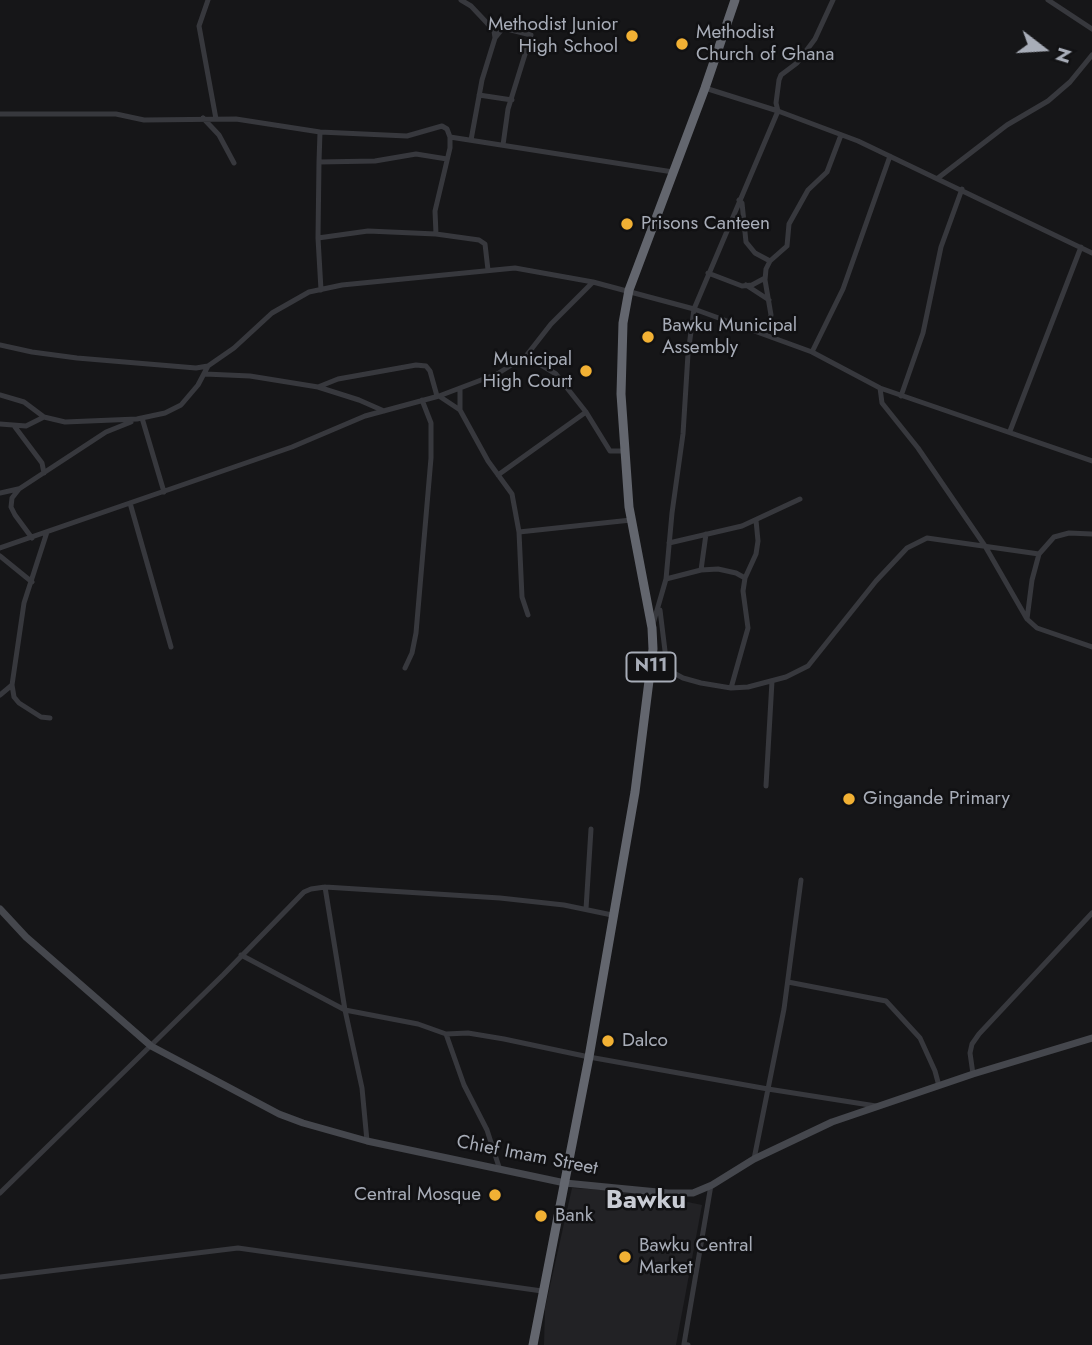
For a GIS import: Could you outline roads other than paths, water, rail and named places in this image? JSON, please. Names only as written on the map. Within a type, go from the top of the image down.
[{"type":"highway","name":"N11","points":[[533,1345],[589,1057],[644,729],[653,649],[652,628],[631,520],[625,451],[623,323],[629,290],[735,0]]},
{"type":"street","points":[[208,0],[199,26],[215,119]]},
{"type":"street","points":[[461,0],[471,6],[487,23],[494,31],[495,38]]},
{"type":"street","points":[[652,628],[666,579],[685,421],[688,354],[694,309],[778,111],[776,103],[781,75],[797,63],[815,39],[833,0]]},
{"type":"street","points":[[1048,0],[1092,29]]},
{"type":"street","points":[[471,140],[482,80],[495,38],[502,27],[531,35],[508,109],[503,145]]},
{"type":"street","points":[[938,178],[1007,125],[1048,101],[1070,82],[1092,55]]},
{"type":"street","points":[[705,88],[778,111],[841,135],[962,189],[1092,253]]},
{"type":"street","points":[[479,95],[512,100]]},
{"type":"street","points":[[0,114],[116,114],[144,120],[203,118],[263,122],[320,132],[407,136],[442,126],[447,129],[450,137],[435,211],[436,234]]},
{"type":"street","points":[[203,118],[219,135],[234,163]]},
{"type":"street","points":[[320,132],[318,238],[321,290]]},
{"type":"street","points":[[765,334],[770,321],[766,269],[770,261],[787,246],[789,224],[808,190],[827,172],[841,135]]},
{"type":"street","points":[[450,137],[673,172]]},
{"type":"street","points":[[320,162],[375,160],[416,154],[447,159]]},
{"type":"street","points":[[812,352],[843,289],[890,156]]},
{"type":"street","points":[[901,396],[923,333],[942,247],[962,189]]},
{"type":"street","points":[[739,200],[742,203],[746,242],[755,253],[770,261]]},
{"type":"street","points":[[318,238],[368,231],[436,234],[482,241],[486,248],[488,270]]},
{"type":"street","points":[[1010,431],[1081,247]]},
{"type":"street","points":[[0,345],[77,358],[172,367],[208,366],[234,348],[272,313],[309,292],[370,282],[515,268],[629,290],[694,309],[812,352],[880,388],[1092,461]]},
{"type":"street","points":[[708,273],[746,285],[769,300]]},
{"type":"street","points":[[746,285],[765,278]]},
{"type":"street","points":[[0,548],[164,492],[384,411],[460,389],[497,374],[526,356],[551,324],[593,282]]},
{"type":"street","points":[[526,356],[556,374],[586,412],[610,451],[625,451]]},
{"type":"street","points":[[318,387],[338,379],[416,365],[426,366],[438,396],[460,410],[488,461],[512,494],[519,532],[522,597],[528,615]]},
{"type":"street","points":[[32,538],[11,507],[12,498],[19,489],[106,432],[139,419],[165,413],[181,405],[208,366]]},
{"type":"street","points":[[205,374],[250,376],[318,387],[384,411]]},
{"type":"street","points":[[880,388],[882,403],[918,448],[985,546],[1027,619],[1037,628],[1092,646]]},
{"type":"street","points":[[460,389],[460,410]]},
{"type":"street","points":[[0,395],[24,402],[44,416],[78,423],[139,419]]},
{"type":"street","points":[[405,668],[412,653],[416,632],[431,458],[431,424],[422,400]]},
{"type":"street","points":[[498,475],[586,412]]},
{"type":"street","points":[[0,424],[26,426],[44,416]]},
{"type":"street","points":[[139,419],[164,492]]},
{"type":"street","points":[[15,427],[42,463],[44,473]]},
{"type":"street","points":[[0,493],[19,489]]},
{"type":"street","points":[[669,543],[732,530],[800,499]]},
{"type":"street","points":[[130,503],[172,647]]},
{"type":"street","points":[[519,532],[631,520]]},
{"type":"street","points":[[731,688],[748,628],[743,591],[756,554],[756,520]]},
{"type":"street","points":[[47,532],[24,603],[12,685],[14,697],[19,703],[41,717],[50,718]]},
{"type":"street","points":[[1027,619],[1032,580],[1039,554],[1054,537],[1069,533],[1092,534]]},
{"type":"street","points":[[701,570],[706,534]]},
{"type":"street","points":[[660,607],[666,659],[672,672],[683,678],[731,688],[748,687],[772,681],[808,666],[876,581],[907,548],[927,538],[1039,554]]},
{"type":"street","points":[[0,556],[32,582]]},
{"type":"street","points":[[666,579],[701,570],[728,570],[745,579]]},
{"type":"street","points":[[766,786],[772,681]]},
{"type":"street","points":[[0,695],[12,685]]},
{"type":"street","points":[[586,909],[591,829]]},
{"type":"street","points":[[754,1159],[788,982],[801,880]]},
{"type":"street","points":[[0,1193],[304,892],[325,887],[500,898],[612,915]]},
{"type":"street","points":[[325,887],[345,1010],[362,1088],[367,1141]]},
{"type":"street","name":"Chief Imam Street","points":[[0,909],[41,950],[151,1046],[279,1114],[367,1141],[565,1183],[693,1193],[712,1185],[754,1159],[832,1122],[973,1074],[1092,1038]]},
{"type":"street","points":[[973,1074],[970,1053],[979,1034],[1092,913]]},
{"type":"street","points":[[241,955],[345,1010],[418,1024],[446,1034],[475,1035],[876,1106]]},
{"type":"street","points":[[788,982],[886,1001],[920,1038],[939,1086]]},
{"type":"street","points":[[446,1034],[464,1084],[487,1130],[499,1167]]},
{"type":"street","points":[[685,1345],[712,1185]]},
{"type":"street","points":[[0,1277],[238,1248],[542,1292]]},
{"type":"place","name":"Methodist Junior High School","points":[[632,36]]},
{"type":"place","name":"Methodist Church of Ghana","points":[[682,44]]},
{"type":"place","name":"Prisons Canteen","points":[[627,224]]},
{"type":"place","name":"Bawku Municipal Assembly","points":[[648,337]]},
{"type":"place","name":"Municipal High Court","points":[[586,371]]},
{"type":"place","name":"Gingande Primary","points":[[849,799]]},
{"type":"place","name":"Dalco","points":[[608,1041]]},
{"type":"place","name":"Central Mosque","points":[[495,1195]]},
{"type":"place","name":"Bank","points":[[541,1216]]},
{"type":"place","name":"Bawku Central Market","points":[[625,1257]]},
{"type":"district","name":"Bawku","points":[[646,1202]]}]
